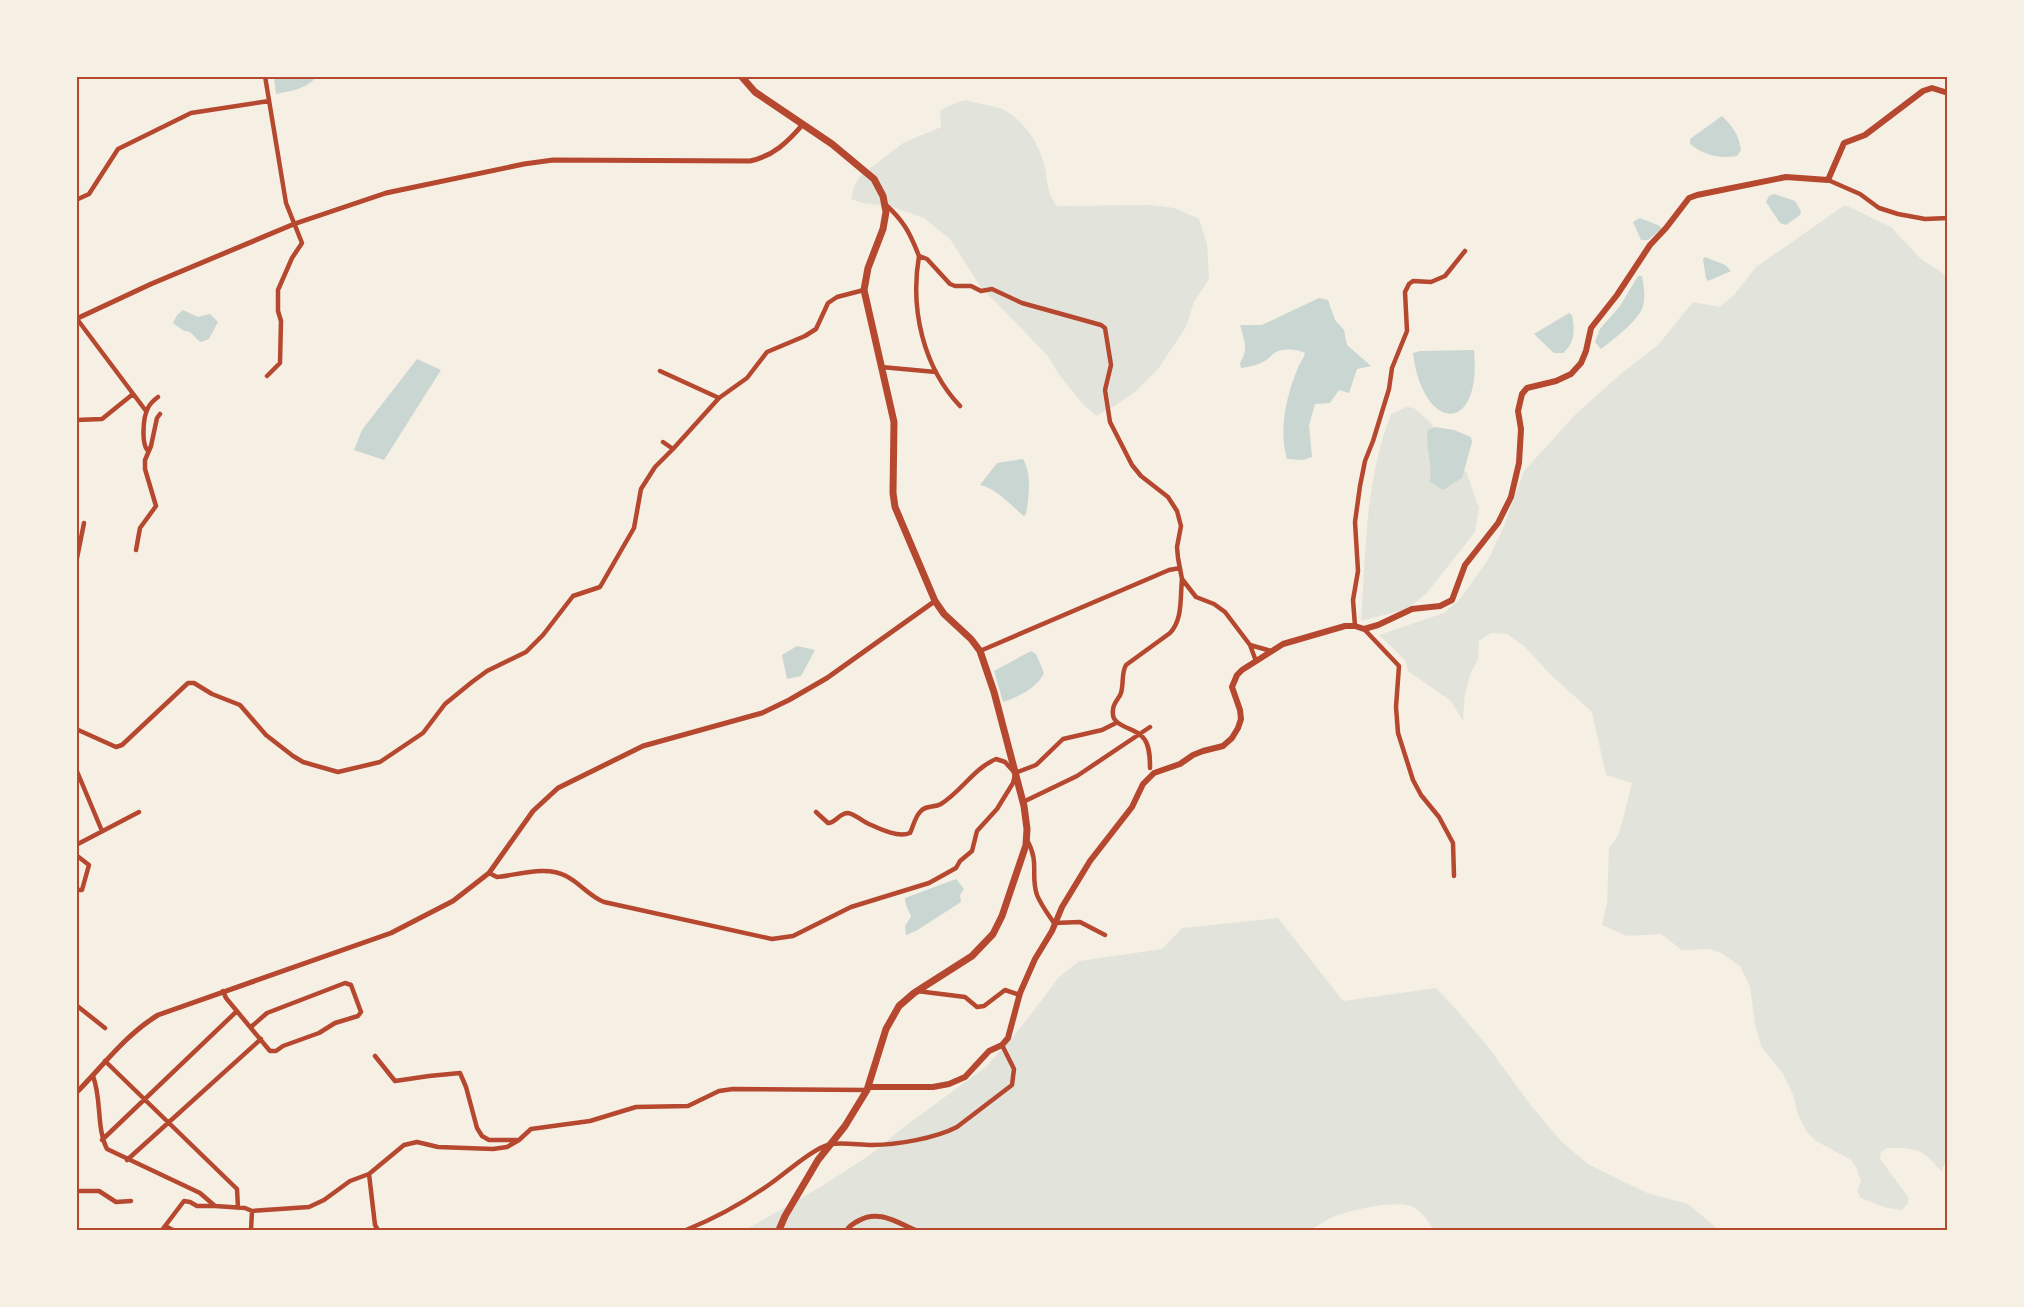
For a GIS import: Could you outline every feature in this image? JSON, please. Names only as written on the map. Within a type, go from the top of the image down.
[{"type":"main road","points":[[741,76],[755,92],[832,144],[874,179],[885,204],[884,229],[868,268],[864,290],[894,422],[893,493],[895,507],[935,601],[944,614],[980,651],[994,692],[1016,773],[1023,802],[1027,840],[1002,916],[993,934],[972,956],[917,991],[899,1006],[886,1029],[867,1088],[845,1126],[819,1160],[784,1216],[779,1230]]},
{"type":"main road","points":[[867,1088],[933,1087],[949,1084],[965,1077],[989,1051],[1008,1038],[1020,995],[1035,959],[1052,931],[1054,923],[1085,868],[1132,807],[1149,777],[1159,770],[1180,764],[1193,755],[1223,746],[1232,738],[1241,719],[1232,687],[1233,681],[1242,670],[1283,644],[1345,626],[1364,629],[1412,609],[1428,609],[1452,600],[1465,565],[1498,523],[1515,488],[1521,429],[1518,411],[1522,394],[1527,388],[1556,381],[1571,374],[1581,363],[1591,328],[1617,295],[1650,245],[1689,198],[1786,177],[1828,180],[1844,143],[1865,135],[1923,91],[1932,88],[1947,93]]},
{"type":"street","points":[[265,76],[286,203],[302,243],[292,258],[278,290],[280,363],[267,376]]},
{"type":"street","points":[[76,200],[89,194],[118,149],[190,113],[269,101]]},
{"type":"street","points":[[146,411],[76,319],[294,224],[386,193],[553,160],[750,161],[775,151],[803,124]]},
{"type":"street","points":[[1828,180],[1860,194],[1880,208],[1898,214],[1925,219],[1947,218]]},
{"type":"street","points":[[885,204],[900,218],[909,231],[919,256],[915,279],[916,298],[924,347],[945,390],[960,406]]},
{"type":"street","points":[[1355,626],[1353,600],[1358,571],[1355,522],[1360,486],[1365,461],[1389,388],[1392,368],[1407,331],[1405,292],[1413,281],[1431,282],[1445,276],[1465,251]]},
{"type":"street","points":[[919,256],[927,259],[950,284],[955,286],[971,285],[981,291],[992,289],[1022,303],[1105,328],[1111,365],[1105,390],[1110,422],[1132,465],[1141,476],[1168,497],[1177,512],[1181,526],[1177,547],[1182,579],[1179,619],[1176,627],[1126,665],[1123,670],[1121,694],[1112,709],[1116,723],[1140,734],[1146,742],[1150,768]]},
{"type":"street","points":[[76,729],[116,747],[122,745],[188,683],[194,683],[240,705],[266,735],[303,762],[338,772],[380,762],[423,733],[445,704],[472,682],[487,671],[526,652],[573,596],[600,587],[634,528],[641,489],[656,467],[719,398],[747,378],[767,352],[816,329],[828,303],[837,297],[864,290]]},
{"type":"street","points":[[881,366],[936,372]]},
{"type":"street","points":[[660,371],[719,398]]},
{"type":"street","points":[[76,420],[102,418],[133,394]]},
{"type":"street","points":[[148,451],[144,446],[146,411],[151,402],[158,397]]},
{"type":"street","points":[[136,550],[140,528],[156,506],[145,469],[157,418],[160,414]]},
{"type":"street","points":[[663,442],[673,449]]},
{"type":"street","points":[[76,563],[78,542],[84,523]]},
{"type":"street","points":[[980,651],[1169,570],[1180,568]]},
{"type":"street","points":[[1182,579],[1196,597],[1214,604],[1225,612],[1250,645],[1256,661]]},
{"type":"street","points":[[76,1093],[128,1036],[158,1015],[392,933],[453,901],[489,873],[533,811],[558,788],[643,746],[762,712],[789,700],[827,678],[935,601]]},
{"type":"street","points":[[1364,629],[1399,666],[1396,707],[1398,733],[1413,780],[1421,795],[1439,817],[1453,843],[1454,876]]},
{"type":"street","points":[[1250,645],[1271,651]]},
{"type":"street","points":[[1016,773],[1036,765],[1063,740],[1102,730],[1116,723]]},
{"type":"street","points":[[1023,802],[1077,776],[1150,727]]},
{"type":"street","points":[[816,812],[828,824],[842,814],[850,813],[870,825],[904,835],[910,833],[919,813],[924,808],[941,804],[989,762],[996,759],[1005,762],[1016,773]]},
{"type":"street","points":[[76,769],[102,831]]},
{"type":"street","points":[[489,873],[497,877],[550,870],[566,876],[604,902],[772,939],[783,939],[851,907],[928,884],[956,868],[960,861],[972,851],[978,831],[997,808],[1013,783],[1016,773]]},
{"type":"street","points":[[76,845],[139,812]]},
{"type":"street","points":[[1027,840],[1034,852],[1036,893],[1054,923],[1080,922],[1105,935]]},
{"type":"street","points":[[76,855],[89,865],[82,890],[76,890]]},
{"type":"street","points":[[223,992],[270,1051],[276,1051],[283,1046],[319,1033],[335,1023],[358,1016],[361,1012],[351,985],[345,983],[267,1012],[251,1027]]},
{"type":"street","points":[[917,991],[965,997],[977,1007],[984,1006],[1005,990],[1020,995]]},
{"type":"street","points":[[76,1005],[105,1028]]},
{"type":"street","points":[[102,1140],[237,1011]]},
{"type":"street","points":[[127,1160],[261,1039]]},
{"type":"street","points":[[686,1230],[716,1218],[770,1185],[801,1161],[831,1144],[896,1143],[949,1131],[957,1127],[1012,1085],[1014,1069],[1002,1044]]},
{"type":"street","points":[[375,1056],[395,1082],[460,1073],[477,1128],[482,1136],[489,1140],[519,1140]]},
{"type":"street","points":[[105,1061],[237,1189],[238,1208]]},
{"type":"street","points":[[93,1077],[97,1089],[102,1140],[107,1149],[200,1193],[215,1206]]},
{"type":"street","points":[[173,1230],[163,1228],[184,1201],[197,1206],[252,1211],[309,1207],[324,1200],[350,1181],[369,1174],[404,1145],[417,1142],[438,1147],[493,1149],[507,1147],[531,1129],[590,1121],[636,1107],[688,1106],[719,1091],[867,1088]]},
{"type":"street","points":[[369,1174],[375,1225],[378,1230]]},
{"type":"street","points":[[76,1191],[99,1191],[116,1202],[131,1201]]},
{"type":"street","points":[[251,1230],[252,1211]]},
{"type":"street","points":[[847,1230],[849,1226],[865,1217],[882,1216],[915,1230]]},
{"type":"shaded area","points":[[274,76],[316,77],[303,87],[276,94]]},
{"type":"shaded area","points":[[966,100],[1002,109],[1023,125],[1034,139],[1041,155],[1049,190],[1057,206],[1150,205],[1174,208],[1199,219],[1207,244],[1209,279],[1194,302],[1186,327],[1158,369],[1136,391],[1096,416],[1060,376],[1047,355],[980,286],[950,239],[924,218],[890,206],[863,203],[851,199],[860,176],[903,143],[941,127],[940,110]]},
{"type":"shaded area","points":[[1722,116],[1739,140],[1741,150],[1737,156],[1712,155],[1690,144],[1690,139]]},
{"type":"shaded area","points":[[1774,194],[1795,201],[1801,211],[1800,215],[1786,225],[1780,223],[1766,202],[1769,196]]},
{"type":"shaded area","points":[[1845,205],[1891,227],[1921,259],[1947,276],[1947,1160],[1941,1171],[1931,1159],[1916,1150],[1890,1148],[1881,1152],[1880,1159],[1908,1197],[1908,1203],[1902,1210],[1887,1208],[1861,1198],[1857,1191],[1861,1181],[1851,1160],[1816,1141],[1807,1132],[1798,1115],[1793,1095],[1783,1074],[1761,1046],[1755,1024],[1750,986],[1740,966],[1721,953],[1709,949],[1682,950],[1661,934],[1627,936],[1602,925],[1607,903],[1609,848],[1618,836],[1632,783],[1606,775],[1592,712],[1552,676],[1524,646],[1507,634],[1491,633],[1479,641],[1478,659],[1470,675],[1465,694],[1463,721],[1451,701],[1408,671],[1406,661],[1379,635],[1444,613],[1459,600],[1488,560],[1504,526],[1524,471],[1575,415],[1659,344],[1693,302],[1719,307],[1734,295],[1756,267]]},
{"type":"shaded area","points":[[1640,218],[1660,226],[1661,229],[1648,240],[1641,240],[1633,222]]},
{"type":"shaded area","points":[[1705,257],[1725,265],[1731,271],[1708,281],[1703,259]]},
{"type":"shaded area","points":[[1638,276],[1642,276],[1643,284],[1642,309],[1630,325],[1601,349],[1595,342],[1600,329],[1620,306]]},
{"type":"shaded area","points":[[1319,298],[1328,300],[1335,320],[1344,330],[1347,345],[1371,366],[1357,369],[1349,393],[1339,390],[1330,403],[1315,404],[1309,425],[1312,457],[1303,460],[1287,459],[1283,435],[1285,411],[1295,376],[1305,353],[1290,350],[1279,351],[1262,362],[1241,368],[1240,363],[1245,349],[1240,325],[1262,325]]},
{"type":"shaded area","points":[[183,310],[198,317],[210,314],[218,322],[209,339],[201,342],[192,333],[184,331],[173,323]]},
{"type":"shaded area","points":[[1569,313],[1572,315],[1574,326],[1572,341],[1563,353],[1554,353],[1534,334]]},
{"type":"shaded area","points":[[1474,350],[1474,379],[1469,399],[1461,410],[1450,414],[1438,410],[1427,398],[1419,379],[1413,353]]},
{"type":"shaded area","points":[[417,359],[441,370],[384,460],[354,450],[362,430]]},
{"type":"shaded area","points":[[1406,407],[1414,408],[1429,421],[1467,474],[1479,508],[1475,532],[1426,594],[1407,609],[1361,621],[1368,516],[1376,465],[1391,414]]},
{"type":"shaded area","points":[[1435,427],[1454,430],[1471,437],[1472,442],[1462,478],[1443,490],[1430,482],[1431,469],[1427,437],[1428,430]]},
{"type":"shaded area","points":[[1023,459],[1028,472],[1029,486],[1024,516],[998,494],[980,485],[997,463]]},
{"type":"shaded area","points":[[797,646],[815,650],[801,676],[787,679],[782,655]]},
{"type":"shaded area","points":[[1031,651],[1036,654],[1044,673],[1037,683],[1026,691],[1003,702],[994,671]]},
{"type":"shaded area","points":[[956,879],[964,889],[960,895],[961,902],[906,935],[905,926],[911,917],[905,898]]},
{"type":"shaded area","points":[[1278,918],[1343,1001],[1436,988],[1485,1043],[1532,1107],[1562,1142],[1588,1164],[1647,1193],[1688,1204],[1719,1230],[1433,1230],[1424,1216],[1411,1206],[1393,1204],[1344,1213],[1311,1230],[745,1230],[822,1186],[870,1155],[905,1126],[986,1067],[1026,1021],[1059,977],[1079,961],[1162,949],[1182,928]]}]
